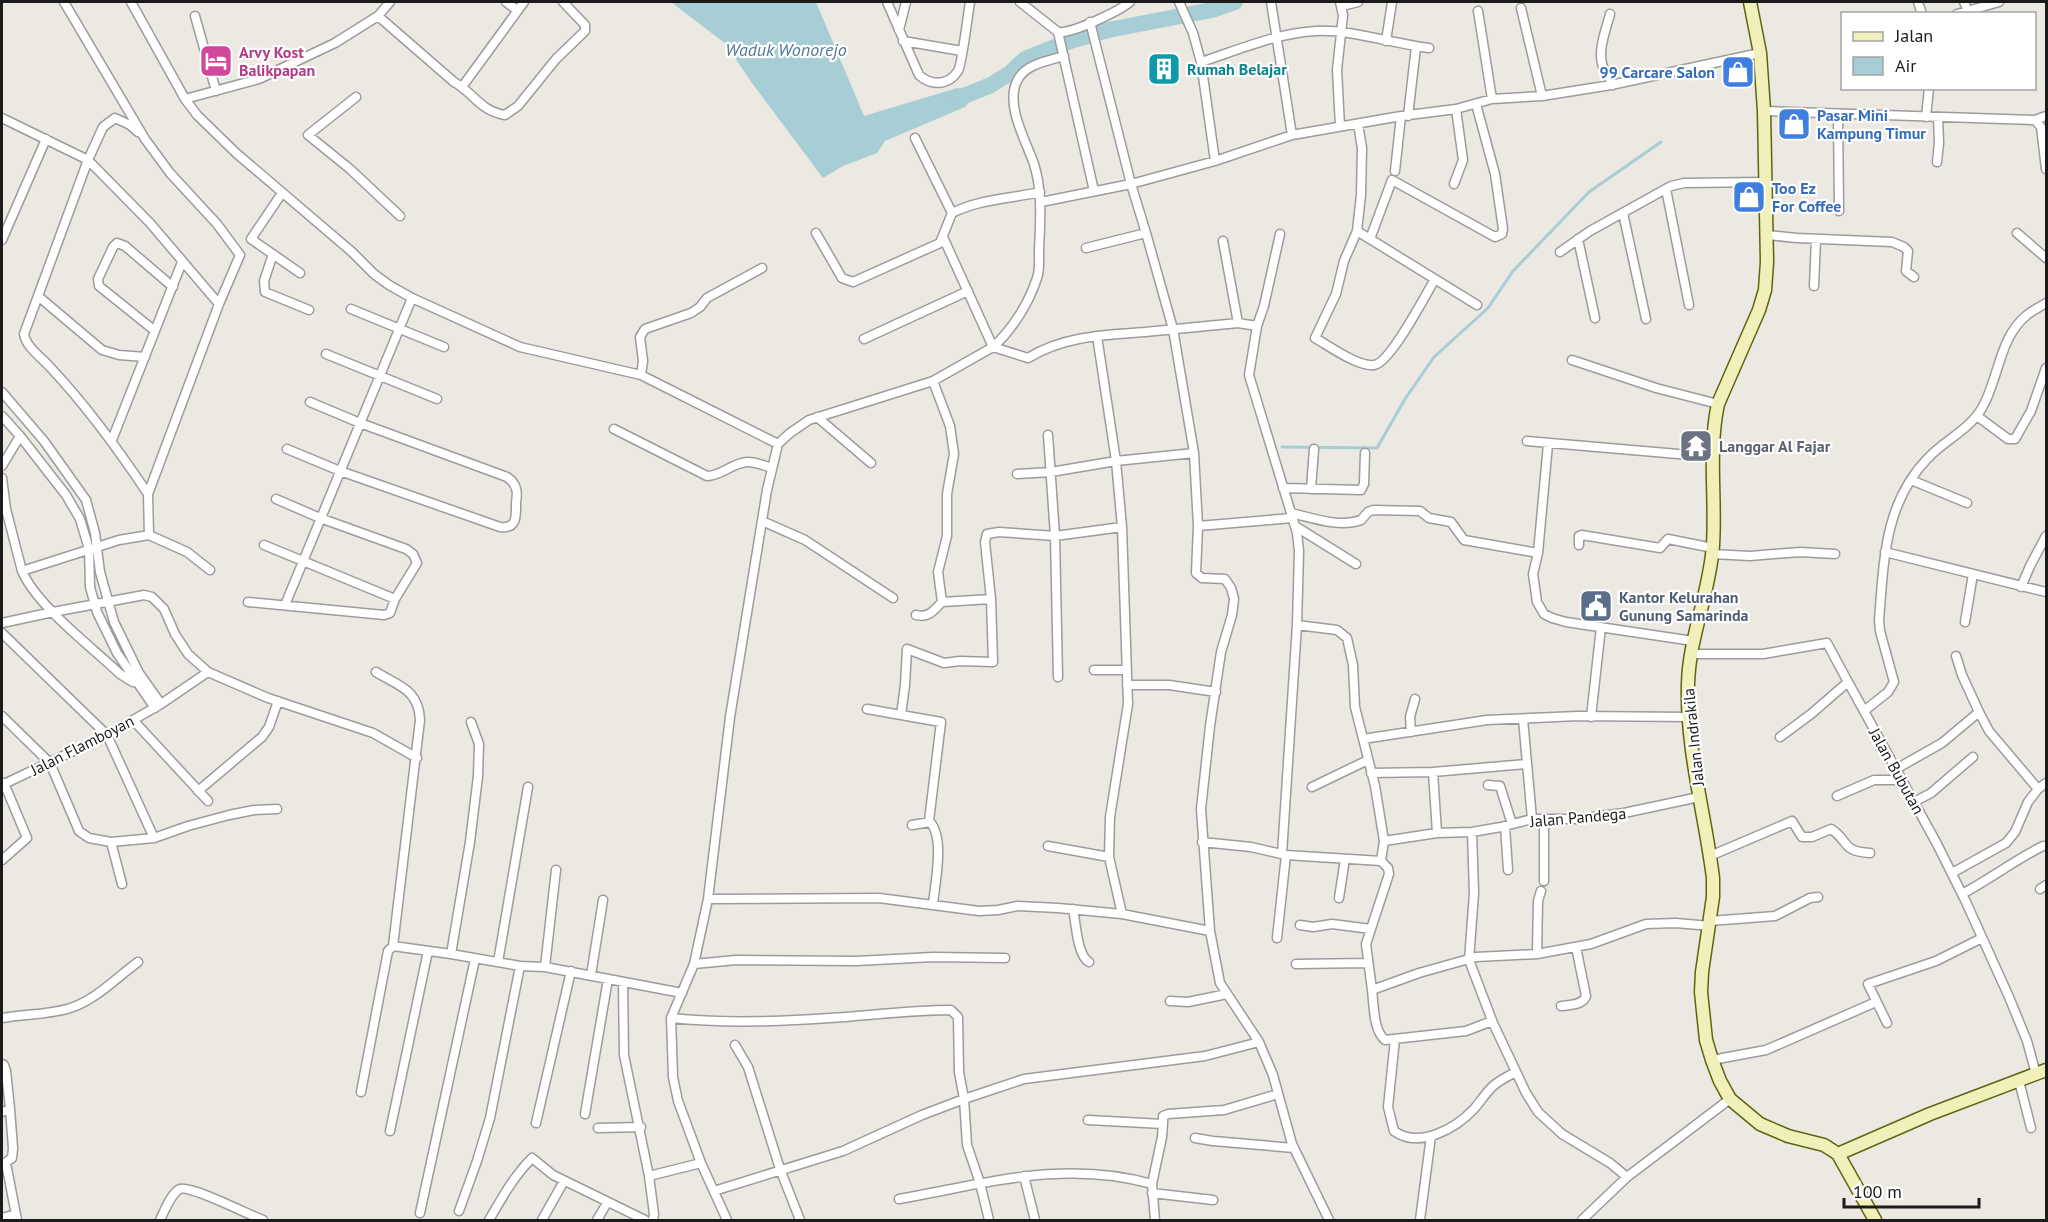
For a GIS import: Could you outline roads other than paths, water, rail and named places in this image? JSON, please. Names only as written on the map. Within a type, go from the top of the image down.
[{"type":"street","points":[[64,2],[145,139],[170,173],[217,224],[240,255],[219,304],[148,494],[148,535]]},
{"type":"street","points":[[131,2],[185,99],[214,133],[352,252],[374,274],[412,297],[520,347],[641,375],[778,444]]},
{"type":"street","points":[[185,99],[259,79],[288,66],[335,43],[378,16],[390,2]]},
{"type":"street","points":[[506,2],[517,10]]},
{"type":"street","points":[[462,87],[524,2]]},
{"type":"street","points":[[378,16],[484,108],[501,115],[508,114],[518,106],[556,59],[585,31],[585,24],[563,2]]},
{"type":"street","points":[[887,2],[919,75],[926,82],[936,84],[950,79],[959,70],[970,2]]},
{"type":"street","points":[[899,30],[906,2]]},
{"type":"street","points":[[1023,2],[1058,34],[1094,190]]},
{"type":"street","points":[[1058,34],[1070,32],[1130,2]]},
{"type":"street","points":[[1271,2],[1292,135]]},
{"type":"street","points":[[1340,126],[1337,69],[1341,4],[1358,2]]},
{"type":"street","points":[[1386,41],[1392,2]]},
{"type":"street","name":"Jalan Indrakila","points":[[1750,2],[1760,53],[1764,111],[1767,262],[1765,290],[1759,310],[1718,404],[1713,432],[1713,551],[1690,654],[1689,717],[1710,856],[1713,897],[1701,992],[1706,1040],[1712,1060],[1730,1099],[1760,1125],[1788,1136],[1824,1145],[1838,1154]]},
{"type":"street","points":[[1964,2],[1968,11]]},
{"type":"street","points":[[1964,12],[1999,2]]},
{"type":"street","points":[[1180,4],[1193,33],[1201,62],[1215,161]]},
{"type":"street","points":[[1521,8],[1542,96]]},
{"type":"street","points":[[1478,11],[1492,99]]},
{"type":"street","points":[[1610,14],[1604,33],[1602,65],[1613,85]]},
{"type":"street","points":[[195,16],[216,91]]},
{"type":"street","points":[[1090,23],[1131,184],[1173,329],[1194,453],[1198,526],[1196,573],[1202,578],[1225,579],[1234,596],[1232,615],[1221,652],[1201,809],[1210,931],[1220,983],[1259,1042],[1294,1148],[1329,1221]]},
{"type":"street","points":[[1201,62],[1276,38],[1315,31],[1341,33],[1429,48]]},
{"type":"street","points":[[903,41],[962,51]]},
{"type":"street","points":[[1395,171],[1416,46]]},
{"type":"street","points":[[1041,202],[1131,184],[1215,161],[1292,135],[1456,109],[1492,99],[1542,96],[1613,85],[1760,53]]},
{"type":"street","points":[[727,1221],[701,1163],[678,1101],[673,1077],[671,1018],[694,964],[708,899],[730,717],[762,521],[778,444],[790,433],[817,417],[933,381],[1000,341],[1026,303],[1038,276],[1040,192],[1035,167],[1013,105],[1013,93],[1017,80],[1031,66],[1063,54]]},
{"type":"street","points":[[1926,117],[1929,90]]},
{"type":"street","points":[[356,97],[308,135],[350,169],[400,216]]},
{"type":"street","points":[[1370,238],[1392,180],[1495,237],[1502,234],[1495,174],[1476,104]]},
{"type":"street","points":[[1454,184],[1463,160],[1456,109]]},
{"type":"street","points":[[1764,111],[2035,120],[2046,116]]},
{"type":"street","points":[[1838,115],[1839,211]]},
{"type":"street","points":[[2,117],[88,160],[136,207],[219,304]]},
{"type":"street","points":[[1937,162],[1938,117]]},
{"type":"street","points":[[145,139],[120,119],[111,120],[103,127],[88,160],[25,328],[25,340],[65,383],[112,440],[148,494]]},
{"type":"street","points":[[2035,120],[2041,127],[2046,170]]},
{"type":"street","points":[[1358,124],[1362,148],[1361,195],[1357,231],[1344,261],[1336,294],[1315,338],[1347,357],[1372,366],[1378,365],[1397,344],[1435,279]]},
{"type":"street","points":[[816,233],[842,278],[853,282],[938,245],[944,237],[952,213],[915,138]]},
{"type":"street","points":[[2,240],[46,139]]},
{"type":"street","points":[[1560,252],[1623,213],[1666,189],[1683,183],[1765,182]]},
{"type":"street","points":[[1666,189],[1689,305]]},
{"type":"street","points":[[952,213],[979,202],[1005,200],[1040,192]]},
{"type":"street","points":[[282,193],[251,239],[300,273]]},
{"type":"street","points":[[1623,213],[1646,319]]},
{"type":"street","points":[[1357,231],[1477,305]]},
{"type":"street","points":[[1086,248],[1146,233]]},
{"type":"street","points":[[2017,233],[2046,258]]},
{"type":"street","points":[[1277,938],[1284,855],[1299,551],[1293,519],[1249,375],[1257,326],[1264,306],[1280,234]]},
{"type":"street","points":[[1767,234],[1816,239],[1892,242],[1908,251],[1906,271],[1914,277]]},
{"type":"street","points":[[944,237],[993,347],[1028,357],[1044,348],[1065,341],[1097,336],[1238,323],[1257,326]]},
{"type":"street","points":[[1578,239],[1596,318]]},
{"type":"street","points":[[1814,286],[1816,239]]},
{"type":"street","points":[[1223,241],[1238,323]]},
{"type":"street","points":[[155,331],[99,286],[98,279],[112,247],[117,243],[125,246],[173,287]]},
{"type":"street","points":[[273,254],[264,281],[265,292],[309,310]]},
{"type":"street","points":[[112,440],[182,262]]},
{"type":"street","points":[[641,375],[643,361],[640,337],[645,328],[691,313],[707,298],[762,268]]},
{"type":"street","points":[[864,339],[968,291]]},
{"type":"street","points":[[38,296],[102,350],[118,355],[145,357]]},
{"type":"street","points":[[285,605],[412,297]]},
{"type":"street","name":"Jalan Bubutan","points":[[2041,1072],[1952,873],[1864,711],[1888,692],[1894,682],[1880,631],[1885,552],[1895,509],[1911,480],[1928,457],[1977,416],[1992,388],[2011,333],[2026,316],[2046,303]]},
{"type":"street","points":[[351,309],[444,347]]},
{"type":"street","points":[[1097,336],[1116,461],[1122,527],[1128,704],[1110,817],[1109,857],[1122,915]]},
{"type":"street","points":[[326,354],[436,399]]},
{"type":"street","points":[[1572,360],[1656,388],[1718,404]]},
{"type":"street","points":[[1977,416],[2008,439],[2015,439],[2031,411],[2046,369]]},
{"type":"street","points":[[933,381],[950,426],[954,454],[947,494],[947,536],[938,572],[942,602]]},
{"type":"street","points":[[2,392],[50,449],[86,500],[93,547],[114,622],[129,656],[158,706]]},
{"type":"street","points":[[287,449],[340,471],[500,527],[511,527],[516,518],[517,489],[507,477],[360,423],[310,402]]},
{"type":"street","points":[[2,416],[66,495],[80,519],[93,547],[90,587],[109,640],[136,683],[158,706]]},
{"type":"street","points":[[817,417],[871,464]]},
{"type":"street","points":[[614,429],[707,476],[716,476],[748,462],[772,468]]},
{"type":"street","points":[[1048,435],[1055,536],[1058,677]]},
{"type":"street","points":[[2,466],[20,436]]},
{"type":"street","points":[[1527,441],[1713,457]]},
{"type":"street","points":[[1548,444],[1538,553],[1533,574],[1537,602],[1544,614],[1566,622],[1693,641]]},
{"type":"street","points":[[1311,489],[1314,449]]},
{"type":"street","points":[[1017,474],[1194,453]]},
{"type":"street","points":[[1284,488],[1361,490],[1364,484],[1365,453]]},
{"type":"street","points":[[2,478],[6,509],[27,583],[53,612],[120,674],[136,683],[148,686]]},
{"type":"street","points":[[1911,480],[1967,503]]},
{"type":"street","points":[[248,602],[384,615],[390,613],[395,599],[417,564],[416,558],[406,549],[276,499]]},
{"type":"street","points":[[1198,526],[1293,519],[1350,522],[1361,520],[1373,510],[1420,511],[1429,518],[1451,522],[1464,540],[1538,553]]},
{"type":"street","points":[[1293,519],[1356,564]]},
{"type":"street","points":[[762,521],[805,540],[893,598]]},
{"type":"street","points":[[901,715],[907,649],[944,663],[993,662],[991,599],[985,542],[987,534],[999,532],[1055,536],[1122,527]]},
{"type":"street","points":[[22,571],[93,547],[148,535],[187,552],[210,570]]},
{"type":"street","points":[[1579,545],[1579,536],[1582,535],[1660,548],[1668,539],[1713,551],[1750,556],[1800,552],[1835,554]]},
{"type":"street","points":[[2021,586],[2046,536]]},
{"type":"street","points":[[264,545],[395,599]]},
{"type":"street","points":[[1885,552],[2046,592]]},
{"type":"street","points":[[1965,622],[1973,574]]},
{"type":"street","points":[[2,623],[94,603],[144,595],[152,597],[164,609],[175,634],[188,654],[208,672],[278,701],[373,733],[417,758]]},
{"type":"street","points":[[916,615],[929,615],[942,602],[991,599]]},
{"type":"street","points":[[1297,625],[1337,630],[1347,638],[1353,665],[1355,707],[1384,842],[1381,861]]},
{"type":"street","points":[[1591,717],[1601,627]]},
{"type":"street","points":[[2,633],[107,735],[154,838]]},
{"type":"street","points":[[1690,654],[1763,654],[1827,643],[1864,711]]},
{"type":"street","points":[[1956,656],[1962,675],[1989,731],[2038,789]]},
{"type":"street","points":[[1094,670],[1126,670]]},
{"type":"street","name":"Jalan Flamboyan","points":[[3,784],[107,735],[158,706],[208,672]]},
{"type":"street","points":[[361,1092],[388,951],[393,946],[420,720],[420,708],[415,697],[376,672]]},
{"type":"street","points":[[1780,737],[1812,714],[1848,681]]},
{"type":"street","points":[[1126,684],[1169,685],[1216,692]]},
{"type":"street","points":[[1411,732],[1410,717],[1415,699]]},
{"type":"street","points":[[198,791],[262,737],[269,727],[278,701]]},
{"type":"street","points":[[867,709],[941,722],[929,821]]},
{"type":"street","points":[[1896,769],[1942,743],[1979,712]]},
{"type":"street","points":[[2,716],[50,763],[79,831],[89,838],[111,842],[154,838],[229,814],[277,809]]},
{"type":"street","points":[[1363,739],[1487,720],[1689,717]]},
{"type":"street","points":[[1522,719],[1532,819]]},
{"type":"street","points":[[133,720],[208,801]]},
{"type":"street","points":[[452,954],[478,777],[479,744],[471,722]]},
{"type":"street","points":[[1914,802],[1931,793],[1973,757]]},
{"type":"street","points":[[1312,787],[1368,760]]},
{"type":"street","points":[[1371,773],[1433,772],[1527,764]]},
{"type":"street","points":[[1433,772],[1437,833]]},
{"type":"street","points":[[1836,796],[1874,780],[1902,780]]},
{"type":"street","points":[[1952,873],[2006,843],[2016,832],[2028,802],[2046,783]]},
{"type":"street","points":[[2,860],[27,838],[3,784]]},
{"type":"street","points":[[1488,785],[1500,786],[1508,825],[1508,870]]},
{"type":"street","points":[[498,962],[528,787]]},
{"type":"street","name":"Jalan Pandega","points":[[1384,842],[1437,833],[1472,831],[1532,819],[1577,819],[1624,813],[1700,798]]},
{"type":"street","points":[[1544,818],[1544,881]]},
{"type":"street","points":[[929,821],[935,827],[938,835],[933,904]]},
{"type":"street","points":[[912,825],[929,821]]},
{"type":"street","points":[[1710,856],[1791,821],[1802,837],[1807,838],[1826,830],[1833,830],[1851,850],[1870,853]]},
{"type":"street","points":[[1472,831],[1474,893],[1469,960],[1492,1022],[1515,1072],[1538,1112],[1551,1125],[1610,1163],[1627,1177]]},
{"type":"street","points":[[111,842],[122,884]]},
{"type":"street","points":[[1202,842],[1251,847],[1284,855],[1381,861],[1388,868],[1389,874],[1366,944],[1380,1035],[1385,1040],[1466,1031],[1492,1022]]},
{"type":"street","points":[[1048,846],[1109,857]]},
{"type":"street","points":[[1962,894],[2043,846]]},
{"type":"street","points":[[1339,898],[1345,859]]},
{"type":"street","points":[[545,967],[556,870]]},
{"type":"street","points":[[1537,954],[1538,901],[1541,891]]},
{"type":"street","points":[[1372,990],[1419,973],[1476,957],[1537,954],[1576,947],[1591,944],[1646,924],[1710,923],[1775,916],[1810,898],[1818,897]]},
{"type":"street","points":[[708,899],[879,898],[979,911],[1018,906],[1073,909],[1122,915],[1210,931]]},
{"type":"street","points":[[591,975],[603,900]]},
{"type":"street","points":[[1073,909],[1081,953],[1089,962]]},
{"type":"street","points":[[1300,926],[1313,927],[1332,924],[1371,929]]},
{"type":"street","points":[[1887,1023],[1868,984],[1936,961],[1982,938]]},
{"type":"street","points":[[393,946],[520,966],[571,971],[682,993]]},
{"type":"street","points":[[1562,1006],[1580,1002],[1586,996],[1576,947]]},
{"type":"street","points":[[390,1131],[428,951]]},
{"type":"street","points":[[694,964],[736,960],[856,961],[933,957],[1005,958]]},
{"type":"street","points":[[420,1213],[475,959]]},
{"type":"street","points":[[2,1018],[41,1015],[69,1009],[88,1000],[138,962]]},
{"type":"street","points":[[1296,964],[1368,963]]},
{"type":"street","points":[[459,1210],[490,1118],[520,966]]},
{"type":"street","points":[[536,1123],[571,971]]},
{"type":"street","points":[[585,1114],[608,979]]},
{"type":"street","points":[[622,982],[624,1055],[649,1176],[653,1221]]},
{"type":"street","points":[[1170,1001],[1188,1002],[1227,994]]},
{"type":"street","points":[[1712,1060],[1766,1050],[1876,1002]]},
{"type":"street","points":[[671,1018],[699,1021],[784,1020],[951,1010],[958,1017],[959,1072],[964,1099],[967,1145],[980,1183],[989,1221]]},
{"type":"street","points":[[1395,1039],[1388,1107],[1390,1123],[1394,1131],[1402,1137],[1419,1139],[1431,1136],[1463,1118],[1473,1110],[1491,1088],[1515,1072]]},
{"type":"street","points":[[714,1191],[843,1151],[922,1115],[1024,1079],[1205,1056],[1259,1042]]},
{"type":"street","points":[[735,1045],[748,1066],[780,1169],[800,1221]]},
{"type":"street","points":[[2,1064],[6,1071],[6,1110],[13,1153],[4,1164],[16,1217],[2,1218]]},
{"type":"street","points":[[1875,1221],[1838,1154],[1930,1114],[2041,1072]]},
{"type":"street","points":[[2019,1081],[2031,1128]]},
{"type":"street","points":[[1155,1221],[1152,1188],[1162,1137],[1163,1116],[1224,1110],[1278,1094]]},
{"type":"street","points":[[1582,1221],[1627,1177],[1730,1099]]},
{"type":"street","points":[[1089,1120],[1163,1124]]},
{"type":"street","points":[[598,1128],[640,1127]]},
{"type":"street","points":[[1420,1221],[1431,1136]]},
{"type":"street","points":[[1195,1138],[1246,1145],[1294,1148]]},
{"type":"street","points":[[489,1221],[506,1189],[532,1158],[553,1175],[645,1221]]},
{"type":"street","points":[[649,1176],[701,1163]]},
{"type":"street","points":[[899,1199],[1023,1176],[1051,1173],[1094,1173],[1127,1177],[1152,1188],[1213,1200]]},
{"type":"street","points":[[1023,1176],[1035,1221]]},
{"type":"street","points":[[542,1221],[564,1181]]},
{"type":"street","points":[[160,1221],[175,1193],[186,1188],[263,1221]]},
{"type":"street","points":[[597,1221],[607,1203]]},
{"type":"water","name":"Waduk Wonorejo","points":[[671,2],[816,2],[864,116],[957,88],[980,90],[965,107],[885,141],[877,153],[843,166],[823,178],[749,79],[726,44]]},
{"type":"waterway","points":[[959,98],[991,85],[1010,73],[1025,59],[1070,41],[1108,30],[1212,10],[1235,2]]},
{"type":"waterway","points":[[1282,447],[1377,448],[1405,399],[1434,357],[1488,308],[1513,271],[1589,192],[1661,142]]},
{"type":"place","name":"Arvy Kost Balikpapan","points":[[216,61]]},
{"type":"place","name":"Rumah Belajar","points":[[1164,69]]},
{"type":"place","name":"99 Carcare Salon","points":[[1738,72]]},
{"type":"place","name":"Pasar Mini Kampung Timur","points":[[1794,124]]},
{"type":"place","name":"Too Ez For Coffee","points":[[1749,197]]},
{"type":"place","name":"Langgar Al Fajar","points":[[1696,446]]},
{"type":"place","name":"Kantor Kelurahan Gunung Samarinda","points":[[1596,606]]}]
